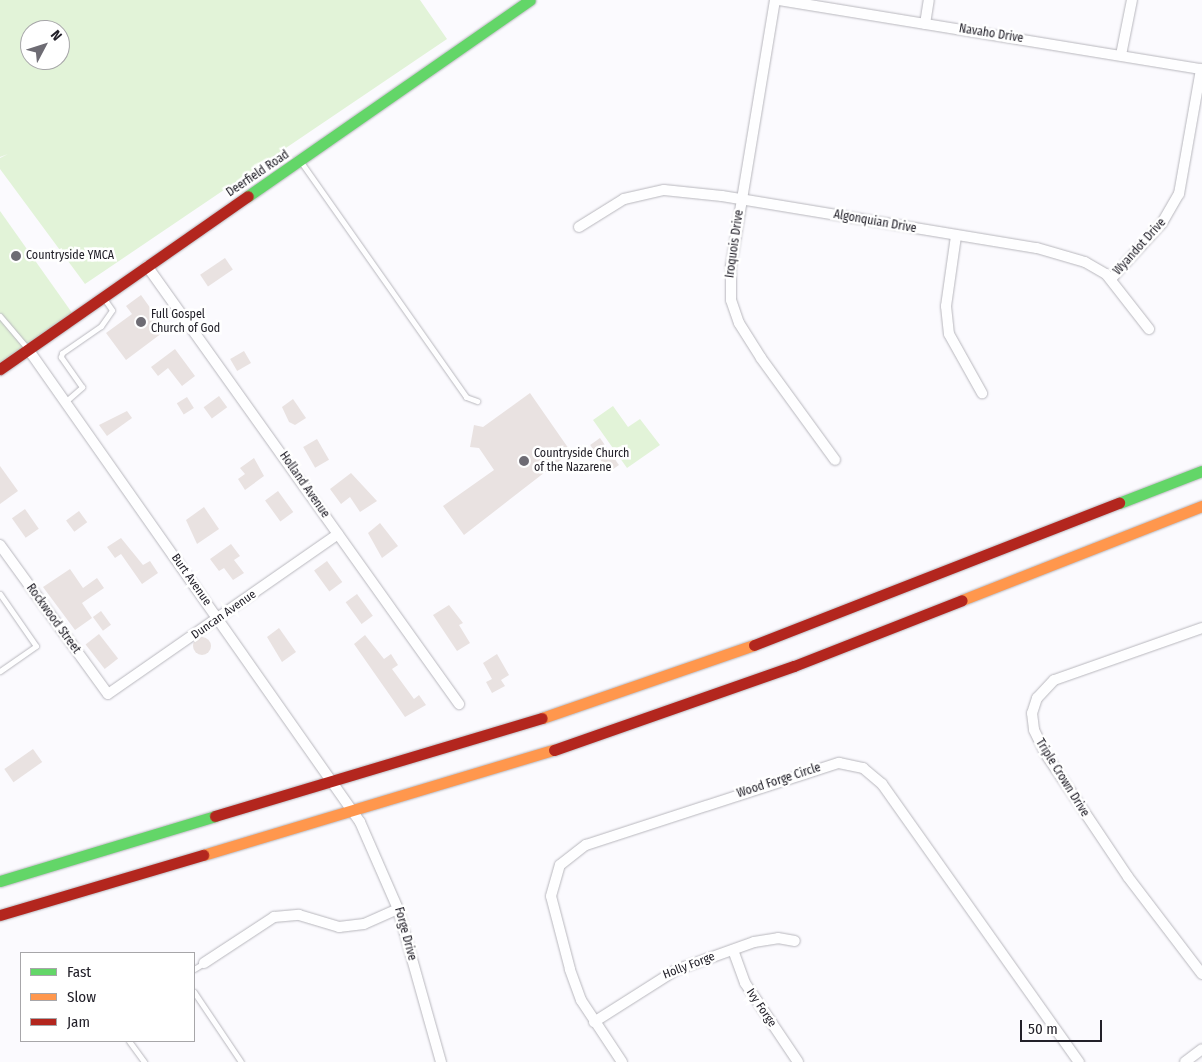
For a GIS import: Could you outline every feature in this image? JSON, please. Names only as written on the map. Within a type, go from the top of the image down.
[{"type":"main road","name":"Deerfield Road","points":[[0,369],[530,0]]},
{"type":"main road","points":[[0,881],[335,783],[700,665],[1202,471]]},
{"type":"main road","points":[[0,915],[354,812],[670,710],[1202,506]]},
{"type":"street","name":"Iroquois Drive","points":[[775,0],[731,267],[733,308],[761,358],[835,460]]},
{"type":"street","name":"Navaho Drive","points":[[779,0],[1202,69]]},
{"type":"street","points":[[925,24],[929,0]]},
{"type":"street","points":[[1121,55],[1132,0]]},
{"type":"street","name":"Wyandot Drive","points":[[1111,279],[1157,230],[1175,202],[1202,69]]},
{"type":"street","name":"Algonquian Drive","points":[[579,227],[624,199],[656,191],[742,200],[1069,256],[1092,265],[1111,279],[1149,329]]},
{"type":"street","points":[[956,236],[946,306],[947,325],[959,357],[982,393]]},
{"type":"street","name":"Holland Avenue","points":[[147,266],[459,704]]},
{"type":"street","name":"Burt Avenue","points":[[28,349],[354,812]]},
{"type":"street","name":"Duncan Avenue","points":[[108,694],[219,620],[338,534]]},
{"type":"street","name":"Rockwood Street","points":[[0,545],[108,694]]},
{"type":"street","name":"Triple Crown Drive","points":[[1202,628],[1054,680],[1037,698],[1032,713],[1037,738],[1060,776],[1128,877],[1202,974]]},
{"type":"street","name":"Wood Forge Circle","points":[[622,1062],[594,1022],[578,992],[552,904],[552,880],[565,858],[586,845],[839,763],[863,768],[882,784],[1079,1062]]},
{"type":"street","name":"Forge Drive","points":[[354,812],[374,845],[398,909],[441,1062]]},
{"type":"street","points":[[204,963],[274,917],[299,915],[340,927],[364,924],[398,909]]},
{"type":"street","name":"Holly Forge","points":[[594,1022],[653,981],[733,950],[770,939],[795,941]]},
{"type":"street","name":"Ivy Forge","points":[[733,950],[745,983],[798,1062]]},
{"type":"street","points":[[1185,1062],[1202,1049]]},
{"type":"lane","points":[[301,161],[466,397],[477,401]]},
{"type":"lane","points":[[66,402],[82,387],[61,357],[62,353],[101,326],[112,310],[103,297]]},
{"type":"lane","points":[[0,316],[28,349]]},
{"type":"lane","points":[[0,594],[36,646],[0,671]]},
{"type":"lane","points":[[195,968],[204,963]]},
{"type":"lane","points":[[195,993],[242,1062]]},
{"type":"lane","points":[[130,1042],[144,1062]]},
{"type":"green space","points":[[0,0],[420,0],[447,39],[85,284],[0,169],[0,158],[8,154],[0,157]]},
{"type":"green space","name":"Countryside YMCA","points":[[0,211],[75,317],[0,369]]},
{"type":"green space","points":[[613,406],[628,427],[640,419],[660,445],[627,468],[593,420]]},
{"type":"building","points":[[225,258],[233,270],[208,286],[200,275]]},
{"type":"building","name":"Full Gospel Church of God","points":[[141,295],[166,330],[126,360],[106,333],[132,314],[126,306]]},
{"type":"building","points":[[175,349],[195,376],[182,386],[168,368],[158,376],[151,367]]},
{"type":"building","points":[[244,351],[251,363],[237,371],[230,359]]},
{"type":"building","name":"Countryside Church of the Nazarene","points":[[530,393],[571,452],[464,535],[443,506],[494,470],[479,448],[470,447],[474,425],[483,427]]},
{"type":"building","points":[[219,396],[227,407],[212,418],[204,407]]},
{"type":"building","points":[[187,397],[194,408],[184,414],[177,403]]},
{"type":"building","points":[[293,399],[306,418],[295,425],[289,422],[282,407]]},
{"type":"building","points":[[127,411],[132,418],[107,436],[99,425]]},
{"type":"building","points":[[600,438],[619,465],[609,472],[590,445]]},
{"type":"building","points":[[317,439],[329,460],[315,468],[303,447]]},
{"type":"building","points":[[254,458],[264,476],[245,490],[238,479],[245,474],[240,468]]},
{"type":"building","points":[[0,466],[18,491],[0,504]]},
{"type":"building","points":[[351,473],[377,501],[360,512],[350,497],[341,504],[330,489]]},
{"type":"building","points":[[278,491],[293,512],[280,521],[265,500]]},
{"type":"building","points":[[204,507],[219,529],[197,544],[186,520]]},
{"type":"building","points":[[25,509],[39,529],[26,538],[12,518]]},
{"type":"building","points":[[79,511],[87,522],[74,532],[66,520]]},
{"type":"building","points":[[380,523],[398,546],[382,558],[368,533]]},
{"type":"building","points":[[121,538],[143,565],[150,561],[158,573],[142,584],[121,554],[115,558],[107,547]]},
{"type":"building","points":[[231,544],[240,556],[234,560],[244,573],[233,580],[224,568],[219,571],[210,559]]},
{"type":"building","points":[[327,561],[342,582],[329,591],[314,570]]},
{"type":"building","points":[[70,569],[83,588],[97,578],[104,588],[82,603],[92,618],[75,630],[43,587]]},
{"type":"building","points":[[357,594],[373,616],[362,624],[346,602]]},
{"type":"building","points":[[449,605],[463,623],[459,625],[470,643],[457,651],[433,615]]},
{"type":"building","points":[[101,611],[111,625],[103,631],[93,617]]},
{"type":"building","points":[[279,628],[296,652],[282,662],[267,637]]},
{"type":"building","points":[[99,634],[118,658],[105,669],[86,644]]},
{"type":"building","points":[[365,635],[384,659],[391,654],[398,665],[392,669],[414,699],[419,695],[426,705],[405,717],[354,644]]},
{"type":"building","points":[[202,637],[208,640],[211,646],[208,652],[202,655],[196,652],[193,646],[196,640]]},
{"type":"building","points":[[497,654],[509,675],[501,680],[505,686],[492,693],[486,682],[492,679],[483,663]]},
{"type":"building","points":[[33,749],[42,762],[14,782],[4,769]]},
{"type":"traffic: fast","points":[[248,196],[530,0]]},
{"type":"traffic: fast","points":[[1119,503],[1202,471]]},
{"type":"traffic: fast","points":[[0,881],[215,816]]},
{"type":"traffic: slow","points":[[962,600],[1202,506]]},
{"type":"traffic: slow","points":[[542,718],[754,645]]},
{"type":"traffic: slow","points":[[203,855],[554,750]]},
{"type":"traffic: jam","points":[[0,369],[248,196]]},
{"type":"traffic: jam","points":[[754,645],[1119,503]]},
{"type":"traffic: jam","points":[[554,750],[794,666],[962,600]]},
{"type":"traffic: jam","points":[[215,816],[542,718]]},
{"type":"traffic: jam","points":[[0,915],[203,855]]},
{"type":"place","name":"Countryside YMCA","points":[[16,256]]},
{"type":"place","name":"Full Gospel Church of God","points":[[141,322]]},
{"type":"place","name":"Countryside Church of the Nazarene","points":[[524,461]]}]
